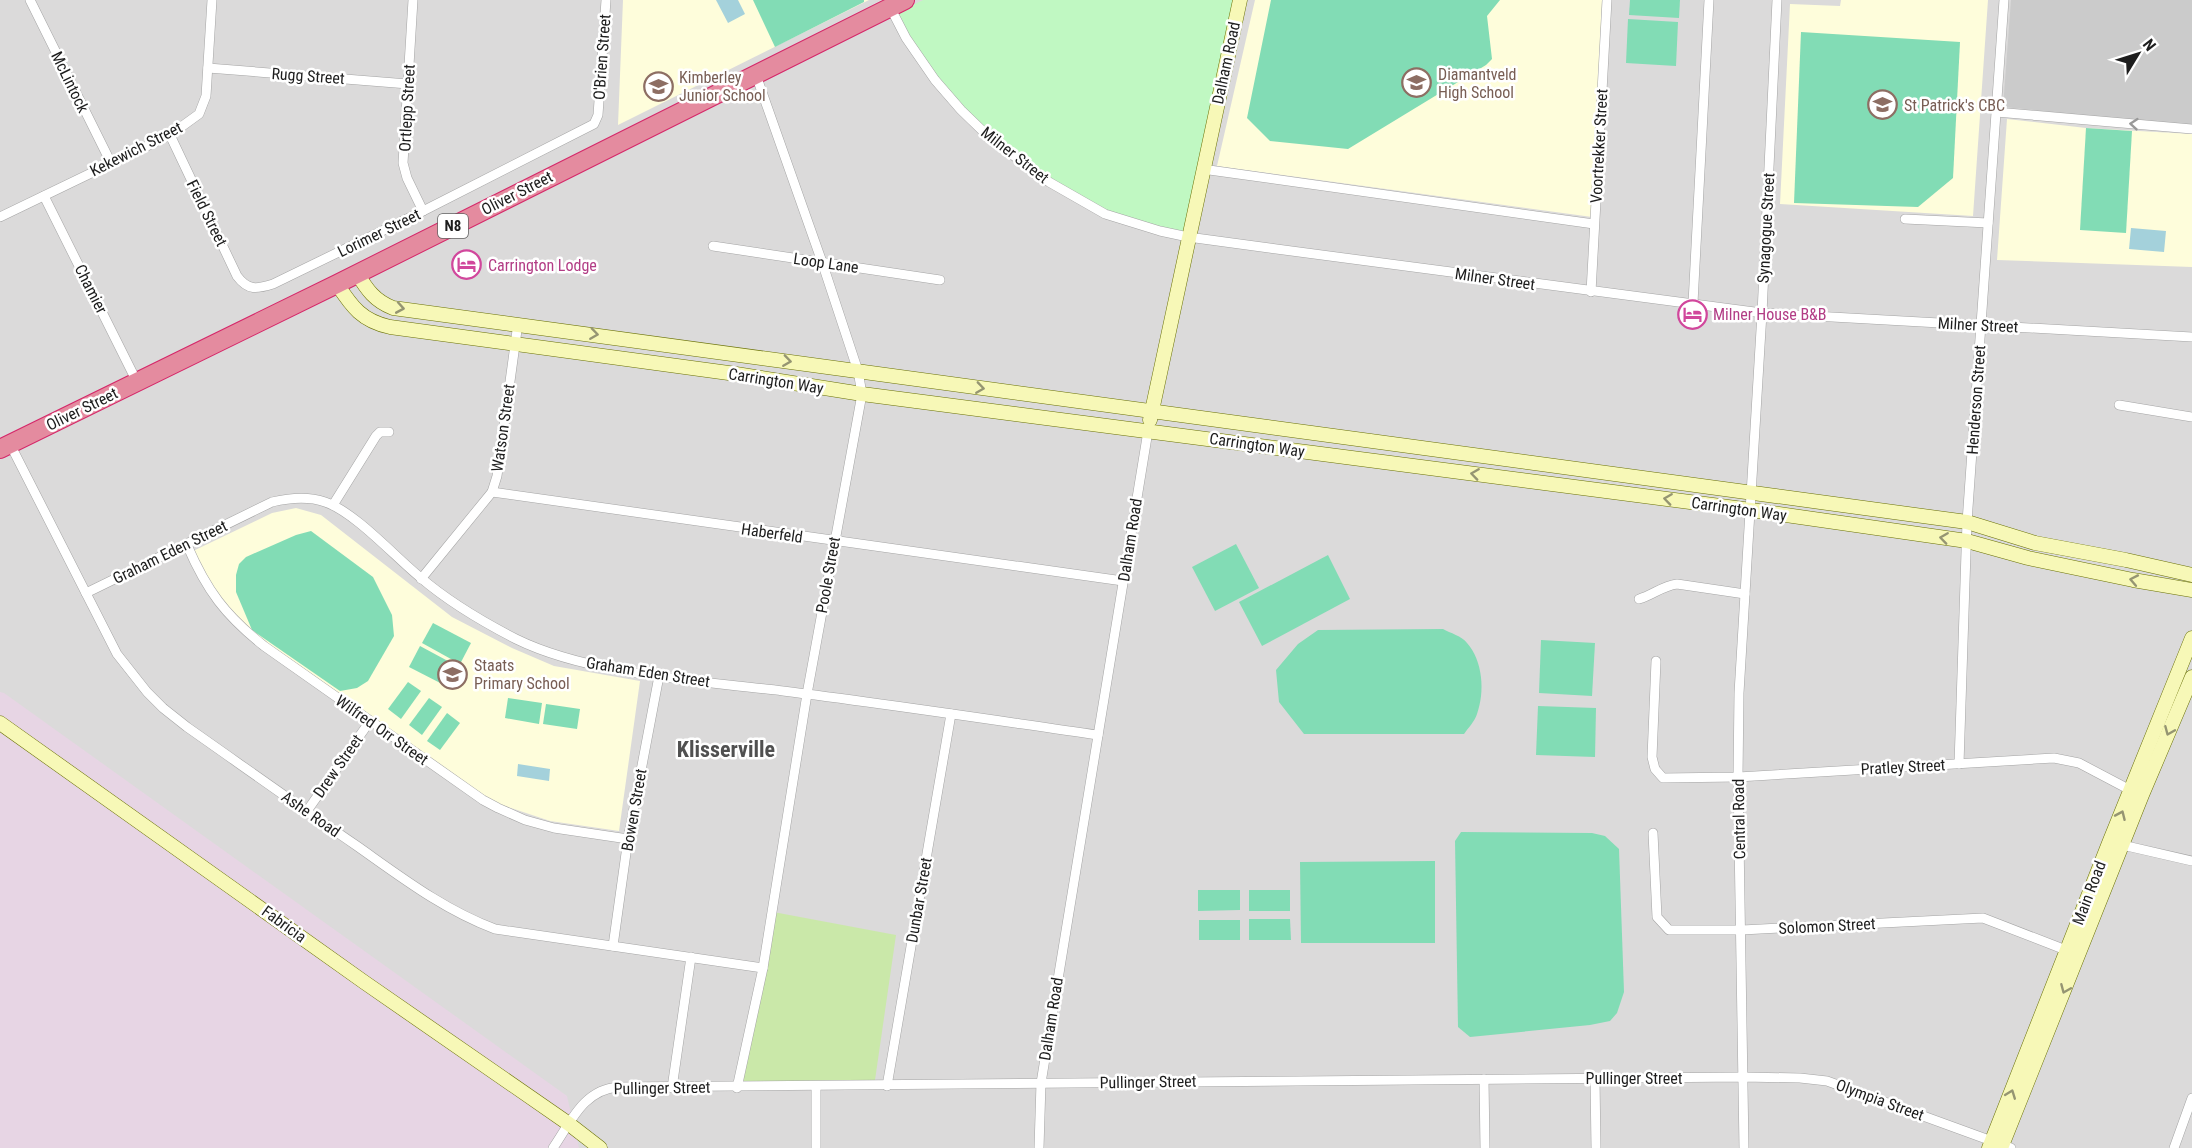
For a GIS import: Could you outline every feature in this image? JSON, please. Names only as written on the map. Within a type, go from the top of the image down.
[{"type":"highway","name":"Oliver Street","points":[[5,446],[337,284],[897,3]]},
{"type":"street","name":"McLintock","points":[[30,0],[111,163]]},
{"type":"street","name":"Kekewich Street","points":[[0,217],[170,135],[199,114],[206,96],[212,0]]},
{"type":"street","name":"Ortlepp Street","points":[[413,0],[403,163],[407,178],[423,211]]},
{"type":"street","name":"O'Brien Street","points":[[598,115],[606,0]]},
{"type":"street","name":"Dalham Road","points":[[1040,1148],[1041,1083],[1151,411],[1240,0]]},
{"type":"street","name":"Voortrekker Street","points":[[1591,292],[1607,0]]},
{"type":"street","points":[[1692,303],[1709,0]]},
{"type":"street","name":"Synagogue Street","points":[[1752,491],[1777,0]]},
{"type":"street","name":"Henderson Street","points":[[1959,764],[1967,522],[2004,0]]},
{"type":"street","name":"Milner Street","points":[[897,3],[906,38],[935,80],[962,110],[1017,160],[1105,214],[1129,223],[1188,237],[1762,313],[2192,338]]},
{"type":"street","name":"Rugg Street","points":[[208,68],[408,84]]},
{"type":"street","name":"Poole Street","points":[[737,1088],[763,968],[807,694],[862,394],[858,371],[822,262],[756,75]]},
{"type":"street","points":[[1996,112],[2192,129]]},
{"type":"street","name":"Lorimer Street","points":[[248,287],[255,289],[273,284],[423,211],[587,129],[594,124],[598,115]]},
{"type":"street","name":"Field Street","points":[[170,135],[237,276],[248,287]]},
{"type":"street","points":[[1202,170],[1594,224]]},
{"type":"street","name":"Chamier","points":[[44,196],[137,382]]},
{"type":"street","points":[[1905,219],[1988,223]]},
{"type":"street","name":"Loop Lane","points":[[713,246],[940,279]]},
{"type":"street","name":"Carrington Way","points":[[357,273],[372,296],[393,308],[518,323],[1967,522],[2035,543],[2192,575]]},
{"type":"street","name":"Carrington Way","points":[[337,284],[359,313],[379,324],[862,394],[1751,510],[1967,541],[2028,558],[2192,590]]},
{"type":"street","name":"Watson Street","points":[[421,579],[492,492],[498,476],[518,323]]},
{"type":"street","points":[[2119,405],[2192,417]]},
{"type":"street","points":[[333,505],[375,436],[380,432],[389,432]]},
{"type":"street","name":"Ashe Road","points":[[5,446],[117,654],[131,674],[163,708],[306,811],[444,906],[474,921],[515,933],[763,968]]},
{"type":"street","name":"Central Road","points":[[1744,1148],[1738,777],[1739,693],[1752,491]]},
{"type":"street","name":"Haberfeld","points":[[492,492],[1123,581]]},
{"type":"street","name":"Graham Eden Street","points":[[86,593],[272,502],[304,498],[323,501],[345,512],[421,579],[467,611],[518,640],[567,658],[659,675],[1098,735]]},
{"type":"street","name":"Wilfred Orr Street","points":[[186,545],[201,578],[219,604],[239,626],[369,721],[483,800],[525,820],[554,828],[628,839]]},
{"type":"street","points":[[1639,599],[1648,597],[1667,585],[1677,584],[1744,594]]},
{"type":"street","name":"Main Road","points":[[2137,793],[2192,638]]},
{"type":"street","name":"Pratley Street","points":[[1656,661],[1652,757],[1658,774],[1663,778],[1738,777],[2054,758],[2079,763],[2137,793]]},
{"type":"street","name":"Bowen Street","points":[[614,946],[628,839],[659,675]]},
{"type":"street","name":"Main Road","points":[[1999,1146],[2115,844],[2192,677]]},
{"type":"street","name":"Dunbar Street","points":[[887,1086],[951,714]]},
{"type":"street","name":"Drew Street","points":[[306,811],[369,721]]},
{"type":"street","name":"Fabricia","points":[[0,723],[600,1148]]},
{"type":"street","name":"Solomon Street","points":[[1653,833],[1658,917],[1664,927],[1669,930],[1742,930],[1983,918],[2073,952]]},
{"type":"street","points":[[2115,844],[2192,861]]},
{"type":"street","points":[[672,1088],[690,957]]},
{"type":"street","name":"Pullinger Street","points":[[553,1148],[585,1102],[602,1089],[1743,1077]]},
{"type":"street","name":"Olympia Street","points":[[1743,1077],[1827,1081],[1999,1146]]},
{"type":"street","points":[[1595,1078],[1596,1148]]},
{"type":"street","points":[[1484,1079],[1485,1148]]},
{"type":"street","points":[[816,1087],[816,1148]]},
{"type":"street","points":[[2175,1148],[2192,1098]]},
{"type":"shaded area","points":[[0,0],[2192,0],[2192,1148],[0,1148]]},
{"type":"shaded area","name":"Kimberley Junior School","points":[[623,0],[869,0],[618,125]]},
{"type":"shaded area","name":"Diamantveld High School","points":[[1255,0],[1602,0],[1592,217],[1217,166]]},
{"type":"shaded area","name":"St Patrick's CBC","points":[[1841,0],[1988,0],[1973,216],[1780,204],[1790,4],[1840,6]]},
{"type":"shaded area","points":[[2011,0],[2192,0],[2192,126],[2003,107]]},
{"type":"shaded area","name":"St Patrick's CBC","points":[[2007,119],[2086,128],[2192,134],[2192,267],[1997,260]]},
{"type":"shaded area","name":"Staats Primary School","points":[[296,508],[321,515],[452,617],[512,648],[554,666],[640,681],[619,831],[550,821],[481,798],[245,627],[225,607],[191,552],[272,513]]},
{"type":"shaded area","points":[[0,692],[567,1096],[579,1148],[0,1148]]},
{"type":"green space","points":[[753,0],[864,0],[864,2],[775,47]]},
{"type":"green space","points":[[923,0],[1237,0],[1187,237],[1105,214],[996,145],[936,76],[895,14]]},
{"type":"green space","points":[[1271,0],[1500,0],[1487,16],[1492,59],[1486,65],[1348,149],[1270,141],[1247,118]]},
{"type":"green space","points":[[1630,0],[1680,0],[1679,18],[1629,15]]},
{"type":"green space","points":[[1628,19],[1678,22],[1676,66],[1626,63]]},
{"type":"green space","name":"St Patrick's CBC","points":[[1801,32],[1960,42],[1953,178],[1918,207],[1794,203]]},
{"type":"green space","points":[[2086,128],[2132,131],[2126,233],[2080,230]]},
{"type":"green space","points":[[311,531],[373,577],[392,615],[394,636],[368,681],[357,688],[340,691],[252,630],[236,592],[236,575],[239,564],[246,557],[296,535]]},
{"type":"green space","points":[[1236,544],[1259,588],[1215,611],[1192,567]]},
{"type":"green space","points":[[1328,555],[1350,599],[1262,646],[1239,602]]},
{"type":"green space","points":[[433,623],[471,643],[460,664],[422,643]]},
{"type":"green space","points":[[1443,629],[1465,641],[1476,659],[1481,677],[1480,705],[1475,719],[1464,734],[1304,734],[1279,702],[1276,670],[1298,644],[1318,630]]},
{"type":"green space","points":[[1541,640],[1595,643],[1592,696],[1539,693]]},
{"type":"green space","points":[[420,646],[459,667],[448,687],[409,667]]},
{"type":"green space","points":[[408,682],[421,691],[401,719],[388,709]]},
{"type":"green space","points":[[429,698],[442,707],[422,735],[409,725]]},
{"type":"green space","points":[[508,698],[542,703],[539,724],[505,718]]},
{"type":"green space","points":[[546,704],[580,709],[577,729],[543,724]]},
{"type":"green space","points":[[1538,706],[1596,708],[1595,757],[1536,755]]},
{"type":"green space","points":[[447,713],[460,723],[440,750],[427,741]]},
{"type":"green space","points":[[1461,832],[1592,833],[1605,836],[1619,849],[1624,992],[1617,1013],[1610,1021],[1470,1037],[1458,1027],[1455,841]]},
{"type":"green space","points":[[1435,861],[1435,943],[1301,943],[1300,862]]},
{"type":"green space","points":[[1198,890],[1240,890],[1240,910],[1198,911]]},
{"type":"green space","points":[[1249,890],[1290,890],[1290,911],[1249,911]]},
{"type":"green space","points":[[768,911],[896,935],[875,1080],[742,1082]]},
{"type":"green space","points":[[1249,919],[1290,919],[1291,940],[1249,940]]},
{"type":"green space","points":[[1199,920],[1240,920],[1240,940],[1199,940]]},
{"type":"water","points":[[716,0],[738,0],[745,14],[728,23]]},
{"type":"water","points":[[2131,228],[2166,231],[2164,252],[2129,249]]},
{"type":"water","points":[[518,764],[550,769],[549,781],[517,776]]},
{"type":"place","name":"Diamantveld High School","points":[[1417,83]]},
{"type":"place","name":"Kimberley Junior School","points":[[658,86]]},
{"type":"place","name":"St Patrick's CBC","points":[[1883,105]]},
{"type":"place","name":"Carrington Lodge","points":[[467,265]]},
{"type":"place","name":"Milner House B&B","points":[[1692,314]]},
{"type":"place","name":"Staats Primary School","points":[[453,674]]},
{"type":"district","name":"Klisserville","points":[[726,749]]}]
